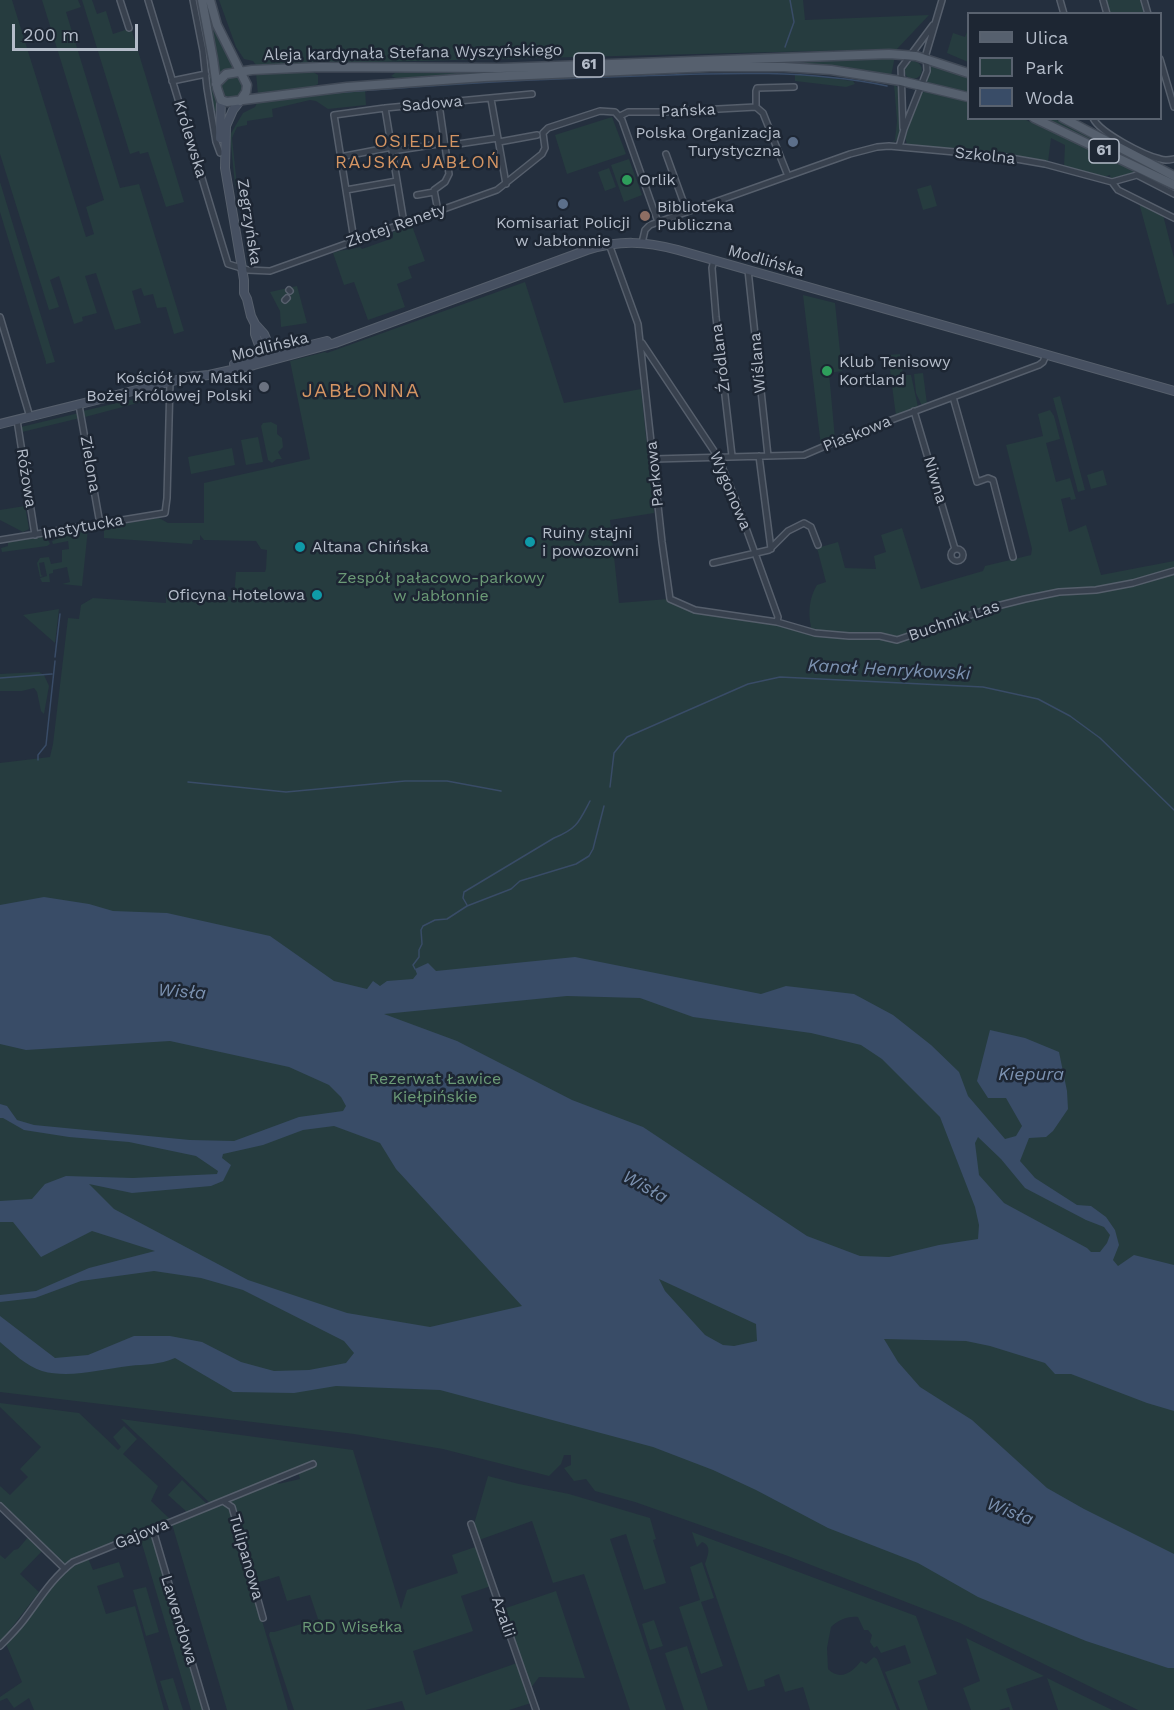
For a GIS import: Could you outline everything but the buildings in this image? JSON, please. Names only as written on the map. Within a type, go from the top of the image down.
[{"type":"main road","points":[[202,0],[216,84],[221,100]]},
{"type":"main road","points":[[210,0],[217,25],[241,71],[247,88],[240,101]]},
{"type":"main road","points":[[909,55],[967,72]]},
{"type":"main road","name":"Aleja kardynała Stefana Wyszyńskiego","points":[[241,71],[320,68],[500,68],[909,55]]},
{"type":"main road","name":"Aleja kardynała Stefana Wyszyńskiego","points":[[240,101],[347,87],[462,78],[710,67],[812,69],[901,81]]},
{"type":"main road","points":[[216,84],[224,75],[241,71]]},
{"type":"main road","name":"61","points":[[901,81],[967,97]]},
{"type":"main road","name":"61","points":[[221,100],[240,101]]},
{"type":"main road","name":"Zegrzyńska","points":[[221,100],[220,153],[225,168],[242,268],[243,290],[255,324],[255,334],[268,358]]},
{"type":"main road","name":"Zegrzyńska","points":[[225,168],[226,126],[240,101]]},
{"type":"main road","name":"61","points":[[1038,120],[1174,185]]},
{"type":"main road","name":"61","points":[[1067,120],[1174,176]]},
{"type":"main road","name":"Modlińska","points":[[0,424],[355,335],[587,250],[609,244],[642,243],[660,245],[714,260],[1174,391]]},
{"type":"main road","name":"Zegrzyńska","points":[[255,324],[264,334],[268,358]]},
{"type":"street","points":[[120,0],[129,28]]},
{"type":"street","name":"Królewska","points":[[148,0],[228,264],[242,268]]},
{"type":"street","points":[[193,0],[216,142],[220,153]]},
{"type":"street","points":[[904,129],[901,68],[934,22],[942,0]]},
{"type":"street","points":[[899,147],[927,71],[926,60],[934,22]]},
{"type":"street","points":[[1162,63],[1174,107]]},
{"type":"street","points":[[172,81],[206,75]]},
{"type":"street","points":[[788,176],[764,115],[756,107],[756,91],[758,88],[794,87]]},
{"type":"street","name":"Sadowa","points":[[340,157],[334,115],[532,94]]},
{"type":"street","points":[[491,99],[506,184]]},
{"type":"street","points":[[438,211],[434,192],[449,174],[439,104]]},
{"type":"street","name":"Pańska","points":[[541,155],[545,148],[543,133],[548,128],[604,111],[612,111],[620,116],[628,112],[756,107]]},
{"type":"street","points":[[385,108],[404,223]]},
{"type":"street","points":[[620,116],[658,222],[646,227],[642,243]]},
{"type":"street","points":[[1093,120],[1099,128],[1158,159],[1174,159]]},
{"type":"street","points":[[354,240],[340,157],[392,149],[537,135]]},
{"type":"street","name":"Szkolna","points":[[658,222],[868,149],[883,147],[999,156],[1046,164],[1112,182],[1118,190],[1174,218]]},
{"type":"street","points":[[666,154],[687,212]]},
{"type":"street","name":"Złotej Renety","points":[[242,268],[270,271],[497,190],[541,155]]},
{"type":"street","points":[[1112,182],[1137,175],[1174,194]]},
{"type":"street","points":[[346,190],[397,181]]},
{"type":"street","points":[[417,195],[434,192]]},
{"type":"street","name":"Parkowa","points":[[609,244],[636,316],[670,599],[695,610],[777,622]]},
{"type":"street","name":"Źródlana","points":[[714,260],[712,268],[716,317],[732,456]]},
{"type":"street","name":"Wiślana","points":[[748,270],[768,456]]},
{"type":"street","points":[[0,317],[30,417]]},
{"type":"street","name":"Wygonowa","points":[[640,341],[718,457],[778,617],[777,622]]},
{"type":"street","name":"Piaskowa","points":[[654,459],[792,456],[811,453],[914,411],[1039,365],[1046,355]]},
{"type":"street","name":"Instytucka","points":[[0,540],[165,513],[168,487],[170,382]]},
{"type":"street","points":[[953,396],[976,482],[988,478],[993,480],[1014,557]]},
{"type":"street","name":"Zielona","points":[[79,405],[100,524]]},
{"type":"street","name":"Niwna","points":[[914,411],[956,549]]},
{"type":"street","name":"Różowa","points":[[17,420],[35,535]]},
{"type":"street","points":[[759,456],[771,549]]},
{"type":"street","points":[[713,563],[771,549],[788,531],[804,523],[811,526],[818,545]]},
{"type":"street","name":"Buchnik Las","points":[[777,622],[814,633],[880,636],[897,640],[997,606],[1059,592],[1096,590],[1144,581],[1174,571]]},
{"type":"street","name":"Gajowa","points":[[0,1646],[24,1620],[39,1598],[73,1563],[313,1464]]},
{"type":"street","name":"Tulipanowa","points":[[223,1501],[232,1507],[263,1618]]},
{"type":"street","points":[[0,1506],[65,1569]]},
{"type":"street","name":"Azalii","points":[[471,1524],[536,1710]]},
{"type":"street","name":"Lawendowa","points":[[153,1530],[206,1710]]},
{"type":"green space","points":[[0,0],[12,0],[86,237],[94,234],[86,207],[104,200],[42,0],[78,0],[81,7],[66,12],[120,188],[139,184],[184,331],[174,334],[166,307],[157,308],[153,294],[144,296],[141,288],[132,291],[141,323],[115,330],[96,273],[85,276],[97,313],[82,317],[83,321],[74,324],[59,276],[50,280],[59,307],[49,310],[0,154]]},
{"type":"green space","points":[[82,0],[92,0],[97,14],[106,11],[113,34],[131,28],[184,202],[166,207],[148,152],[140,154],[139,151],[130,154]]},
{"type":"green space","points":[[194,0],[198,0],[213,91],[220,110],[213,111]]},
{"type":"green space","points":[[205,0],[236,70],[220,76]]},
{"type":"green space","points":[[219,0],[803,0],[805,20],[929,15],[897,49],[256,65],[253,61],[244,59],[236,47]]},
{"type":"green space","points":[[1105,0],[1143,0],[1146,12],[1109,12]]},
{"type":"green space","points":[[967,32],[967,62],[947,53],[953,33],[965,37]]},
{"type":"green space","points":[[895,56],[891,76],[846,67],[781,62],[400,80],[391,76],[399,70]]},
{"type":"green space","points":[[909,61],[917,61],[922,66],[920,77],[909,79],[904,74],[904,66]]},
{"type":"green space","points":[[928,64],[967,77],[967,94],[924,84],[929,73]]},
{"type":"green space","points":[[313,72],[318,75],[318,84],[310,88],[258,95],[256,73]]},
{"type":"green space","points":[[795,74],[853,81],[855,84],[846,87],[795,81]]},
{"type":"green space","points":[[228,76],[236,76],[243,83],[243,91],[236,98],[228,98],[221,91],[221,83]]},
{"type":"green space","points":[[894,84],[899,89],[901,129],[899,139],[891,143],[895,140],[897,121]]},
{"type":"green space","points":[[365,88],[366,105],[328,109],[310,100],[272,109],[273,117],[247,121],[247,125],[237,127],[232,138],[237,185],[235,185],[230,135],[243,113],[255,107],[258,101]]},
{"type":"green space","points":[[925,91],[967,101],[967,120],[1026,120],[1174,189],[1174,192],[1140,174],[1111,180],[1110,175],[1100,178],[1064,167],[1065,145],[1051,138],[1048,162],[907,145],[905,137],[921,94]]},
{"type":"green space","points":[[612,117],[626,154],[567,174],[555,135]]},
{"type":"green space","points":[[1043,120],[1057,120],[1174,179],[1174,182]]},
{"type":"green space","name":"Orlik","points":[[629,159],[642,195],[624,202],[611,165]]},
{"type":"green space","points":[[609,168],[616,187],[605,191],[598,172]]},
{"type":"green space","points":[[0,182],[55,362],[46,364],[0,212]]},
{"type":"green space","points":[[931,185],[937,206],[923,210],[917,189]]},
{"type":"green space","points":[[1139,203],[1163,215],[1174,258],[1174,303],[1167,305]]},
{"type":"green space","points":[[412,226],[425,261],[408,267],[412,278],[397,284],[405,307],[368,320],[354,282],[344,285],[333,253],[360,247],[362,249],[393,238],[393,232]]},
{"type":"green space","name":"Rezerwat Ławice Kiełpińskie","points":[[525,282],[564,403],[641,389],[654,513],[610,520],[619,603],[668,599],[695,610],[780,624],[802,631],[811,627],[810,606],[814,590],[817,585],[826,582],[817,548],[838,542],[845,568],[876,569],[874,556],[886,552],[881,535],[902,528],[921,589],[983,571],[985,566],[1031,555],[1032,549],[1006,445],[1043,436],[1038,414],[1050,410],[1054,416],[1060,439],[1046,443],[1056,482],[1070,478],[1076,499],[1071,500],[1070,497],[1061,499],[1069,532],[1086,525],[1101,575],[1174,561],[1174,1710],[1138,1710],[960,1623],[788,1556],[635,1502],[595,1491],[586,1479],[574,1481],[564,1468],[571,1465],[571,1455],[564,1455],[561,1464],[549,1476],[443,1449],[354,1434],[0,1392],[0,763],[50,757],[68,618],[79,619],[81,605],[93,598],[166,603],[166,592],[234,597],[236,572],[265,572],[266,569],[267,550],[261,549],[256,541],[204,540],[200,535],[200,540],[193,540],[192,544],[104,538],[104,527],[159,518],[168,523],[204,523],[204,483],[310,459],[290,361],[327,353]]},
{"type":"green space","points":[[297,286],[307,323],[281,327],[280,311],[270,292]]},
{"type":"green space","name":"Klub Tenisowy Kortland","points":[[803,295],[835,303],[842,371],[829,373],[835,439],[821,446]]},
{"type":"green space","points":[[900,354],[903,375],[911,375],[918,407],[896,416],[888,355]]},
{"type":"green space","points":[[923,373],[927,404],[922,406],[916,393],[914,374]]},
{"type":"green space","points":[[168,391],[168,395],[85,417],[83,411]]},
{"type":"green space","points":[[1060,396],[1085,490],[1078,492],[1053,398]]},
{"type":"green space","points":[[79,413],[80,418],[22,432],[21,427]]},
{"type":"green space","points":[[271,422],[277,425],[277,434],[282,438],[283,447],[278,452],[282,459],[277,459],[272,463],[268,460],[261,426],[263,423]]},
{"type":"green space","points":[[258,437],[263,462],[246,465],[241,440]]},
{"type":"green space","points":[[232,448],[235,465],[191,474],[188,457]]},
{"type":"green space","points":[[1103,470],[1107,485],[1091,489],[1087,475]]},
{"type":"green space","points":[[25,506],[29,529],[23,532],[0,520],[0,510]]},
{"type":"green space","points":[[88,529],[82,586],[62,584],[70,582],[67,567],[53,570],[53,573],[49,574],[50,582],[42,582],[40,578],[47,576],[44,562],[39,563],[43,576],[40,577],[37,563],[40,558],[49,557],[51,564],[62,562],[62,550],[69,549],[68,541],[53,544],[55,534]]},
{"type":"green space","points":[[46,536],[50,544],[47,546],[2,552],[1,548],[8,546],[8,542]]},
{"type":"green space","points":[[59,609],[55,643],[23,615]]},
{"type":"green space","points":[[39,672],[44,675],[49,686],[44,714],[34,688],[22,691],[0,691],[0,674]]},
{"type":"green space","points":[[0,1403],[79,1413],[118,1450],[121,1447],[113,1437],[124,1426],[137,1439],[123,1454],[158,1486],[151,1501],[171,1520],[63,1564],[0,1504],[0,1486],[10,1495],[28,1477],[20,1469],[41,1447],[0,1407]]},
{"type":"green space","name":"ROD Wisełka","points":[[121,1419],[353,1450],[401,1609],[407,1590],[458,1573],[452,1555],[478,1546],[491,1586],[461,1596],[473,1631],[413,1651],[426,1695],[517,1663],[531,1703],[509,1710],[405,1710],[402,1701],[366,1710],[294,1710],[269,1635],[270,1632],[318,1619],[310,1595],[287,1601],[279,1576],[256,1583],[231,1499],[277,1480],[278,1484],[300,1479],[298,1472],[317,1464],[316,1461],[210,1503]]},
{"type":"green space","points":[[488,1476],[569,1494],[650,1518],[656,1539],[653,1540],[666,1583],[644,1590],[626,1534],[610,1539],[666,1710],[630,1710],[584,1574],[553,1583],[532,1521],[479,1540],[474,1524]]},
{"type":"green space","points":[[182,1480],[206,1503],[205,1505],[188,1513],[168,1495]]},
{"type":"green space","points":[[224,1504],[229,1507],[288,1710],[227,1710],[172,1524]]},
{"type":"green space","points":[[692,1532],[916,1616],[937,1674],[918,1681],[928,1710],[900,1710],[885,1672],[911,1663],[905,1645],[881,1653],[877,1646],[874,1648],[870,1642],[872,1635],[868,1630],[864,1630],[858,1617],[843,1619],[831,1627],[827,1648],[828,1669],[832,1673],[846,1674],[861,1661],[866,1664],[874,1657],[877,1659],[897,1710],[810,1710],[803,1687],[785,1692],[779,1674],[764,1680],[765,1686],[748,1691],[705,1564],[708,1548],[702,1542],[697,1547]]},
{"type":"green space","points":[[151,1533],[204,1710],[191,1710],[140,1537]]},
{"type":"green space","points":[[29,1536],[43,1550],[20,1574],[39,1592],[0,1643],[0,1555],[5,1559]]},
{"type":"green space","points":[[88,1558],[93,1570],[119,1562],[124,1577],[97,1586],[106,1614],[135,1606],[164,1710],[34,1710],[29,1698],[14,1708],[7,1698],[0,1701],[0,1697],[22,1682],[6,1644],[55,1583],[77,1564]]},
{"type":"green space","points":[[702,1562],[714,1598],[701,1602],[723,1666],[701,1674],[679,1607],[700,1600],[690,1567]]},
{"type":"green space","points":[[146,1587],[159,1632],[146,1636],[133,1590]]},
{"type":"green space","points":[[556,1591],[585,1678],[539,1677],[530,1689],[503,1609]]},
{"type":"green space","points":[[654,1620],[663,1646],[650,1650],[642,1624]]},
{"type":"green space","points":[[966,1638],[1044,1676],[1006,1689],[1013,1710],[1009,1707],[999,1710],[971,1710],[963,1688],[980,1681]]},
{"type":"green space","points":[[687,1646],[708,1710],[684,1710],[665,1653]]},
{"type":"green space","points":[[173,1678],[183,1710],[169,1710],[160,1681]]},
{"type":"green space","points":[[1047,1678],[1112,1710],[1058,1710]]},
{"type":"water","points":[[44,897],[89,904],[113,911],[167,913],[270,936],[334,981],[367,989],[373,981],[380,986],[387,981],[413,979],[417,974],[415,969],[428,963],[436,971],[575,957],[761,994],[786,986],[854,994],[893,1015],[931,1045],[959,1072],[968,1096],[1005,1139],[1016,1136],[1022,1126],[1006,1098],[988,1098],[977,1081],[990,1030],[1025,1038],[1059,1052],[1067,1091],[1068,1109],[1046,1137],[1029,1138],[1020,1161],[1035,1178],[1077,1205],[1091,1206],[1106,1217],[1115,1230],[1119,1245],[1113,1260],[1118,1266],[1134,1255],[1174,1265],[1174,1411],[1071,1374],[1055,1374],[1045,1363],[990,1346],[966,1341],[884,1339],[898,1362],[920,1387],[972,1420],[1047,1488],[1174,1554],[1174,1668],[1086,1641],[978,1597],[918,1563],[828,1528],[713,1470],[653,1447],[440,1390],[336,1386],[294,1393],[233,1392],[175,1358],[158,1363],[74,1374],[42,1371],[25,1362],[0,1342],[0,1316],[55,1358],[88,1355],[134,1336],[170,1336],[202,1342],[241,1362],[274,1371],[309,1370],[346,1363],[354,1353],[344,1341],[243,1290],[201,1278],[154,1271],[81,1281],[35,1298],[0,1302],[0,1295],[36,1291],[89,1268],[155,1251],[92,1231],[41,1257],[13,1222],[0,1222],[0,1201],[32,1199],[45,1184],[66,1176],[133,1178],[217,1174],[218,1171],[196,1156],[129,1142],[69,1137],[24,1130],[0,1118],[0,1104],[7,1106],[17,1120],[34,1125],[190,1140],[234,1141],[299,1117],[343,1111],[346,1106],[329,1085],[289,1067],[170,1041],[26,1050],[0,1044],[0,905]],"holes":[[[567,996],[640,998],[693,1017],[811,1033],[861,1045],[882,1059],[940,1117],[975,1207],[979,1225],[978,1239],[939,1245],[889,1257],[860,1256],[807,1236],[643,1127],[572,1100],[457,1041],[384,1014]],[[334,1126],[380,1143],[396,1169],[522,1306],[430,1327],[347,1313],[248,1280],[114,1209],[89,1184],[132,1193],[211,1186],[223,1181],[231,1165],[222,1158],[223,1154],[263,1145],[303,1130]],[[978,1137],[1001,1159],[1025,1188],[1104,1227],[1110,1235],[1100,1252],[1091,1252],[1004,1203],[979,1175],[975,1143]],[[659,1279],[756,1324],[757,1341],[734,1346],[723,1345],[705,1335],[665,1291]]]},
{"type":"waterway","points":[[785,47],[794,22],[790,0]]},
{"type":"waterway","points":[[332,93],[599,77],[731,73],[825,77],[887,86]]},
{"type":"waterway","points":[[55,657],[60,614]]},
{"type":"waterway","points":[[38,760],[38,755],[46,745],[55,661]]},
{"type":"waterway","points":[[0,678],[52,674]]},
{"type":"waterway","name":"Kanał Henrykowski","points":[[610,787],[614,753],[627,737],[748,684],[780,677],[983,687],[1038,699],[1070,716],[1100,738],[1174,810]]},
{"type":"waterway","points":[[188,782],[286,792],[405,781],[447,781],[501,791]]},
{"type":"waterway","points":[[467,905],[463,898],[464,892],[573,828],[590,801]]},
{"type":"waterway","name":"Kanał Henrykowski","points":[[415,969],[413,965],[419,957],[423,926],[435,920],[447,919],[467,906],[511,889],[520,881],[576,864],[589,856],[593,849],[604,806]]},
{"type":"place","name":"Polska Organizacja Turystyczna","points":[[793,142]]},
{"type":"place","name":"Orlik","points":[[627,180]]},
{"type":"place","name":"Komisariat Policji w Jabłonnie","points":[[563,204]]},
{"type":"place","name":"Biblioteka Publiczna","points":[[645,216]]},
{"type":"place","name":"Klub Tenisowy Kortland","points":[[827,371]]},
{"type":"place","name":"Kościół pw. Matki Bożej Królowej Polski","points":[[264,387]]},
{"type":"place","name":"Ruiny stajni i powozowni","points":[[530,542]]},
{"type":"place","name":"Altana Chińska","points":[[300,547]]},
{"type":"place","name":"Oficyna Hotelowa","points":[[317,595]]},
{"type":"district","name":"OSIEDLE RAJSKA JABŁOŃ","points":[[418,152]]},
{"type":"district","name":"JABŁONNA","points":[[361,391]]},
{"type":"park label","name":"Zespół pałacowo-parkowy w Jabłonnie","points":[[441,587]]},
{"type":"water label","name":"Wisła","points":[[182,992]]},
{"type":"water label","name":"Kiepura","points":[[1031,1075]]},
{"type":"water label","name":"Wisła","points":[[645,1187]]},
{"type":"water label","name":"Wisła","points":[[1010,1512]]}]
